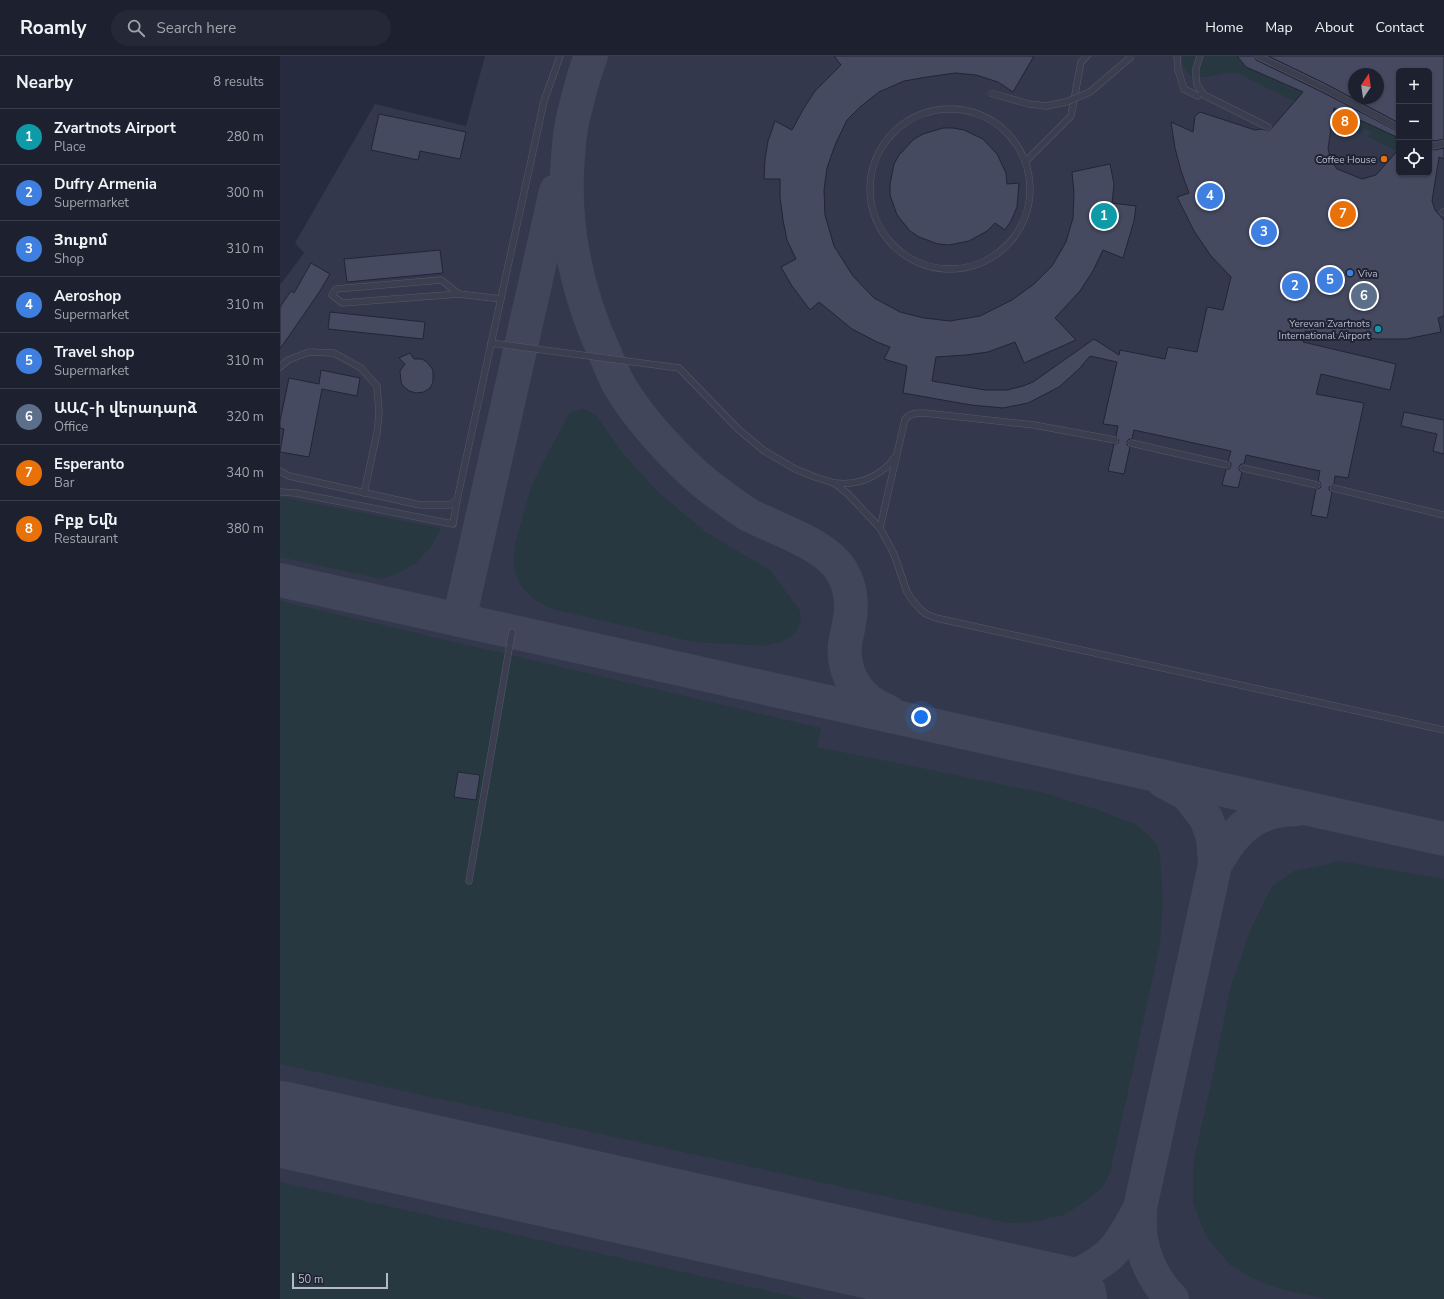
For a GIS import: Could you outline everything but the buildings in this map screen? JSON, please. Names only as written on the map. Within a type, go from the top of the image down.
[{"type":"lane","points":[[280,492],[296,493],[453,524],[544,101],[560,56]]},
{"type":"lane","points":[[1025,162],[1071,116],[1081,62],[1087,56]]},
{"type":"lane","points":[[990,93],[1029,104],[1046,106],[1066,102],[1090,92],[1132,56]]},
{"type":"lane","points":[[1177,56],[1178,70],[1184,89],[1198,96]]},
{"type":"lane","points":[[1200,56],[1196,68],[1196,76],[1197,85],[1204,95],[1268,127]]},
{"type":"lane","points":[[1258,56],[1324,88],[1396,126]]},
{"type":"lane","points":[[959,110],[972,112],[983,117],[1004,131],[1020,150],[1025,162],[1028,174],[1030,199],[1023,223],[1016,234],[999,253],[989,260],[977,265],[953,270],[940,269],[916,262],[900,252],[886,239],[874,217],[871,205],[870,186],[872,168],[877,156],[883,145],[900,126],[922,114],[934,111],[959,110]]},
{"type":"lane","points":[[1432,145],[1434,146],[1444,143]]},
{"type":"lane","points":[[458,294],[441,280],[336,289],[332,295],[342,303],[458,294],[501,299]]},
{"type":"lane","points":[[491,342],[679,368],[738,429],[763,450],[795,469],[834,483],[852,484],[869,478],[883,471],[897,454]]},
{"type":"lane","points":[[280,367],[288,360],[309,352],[334,352],[361,368],[377,386],[380,413],[364,493]]},
{"type":"lane","points":[[880,528],[897,454],[906,419],[909,415],[916,413],[1034,425],[1116,440]]},
{"type":"lane","points":[[1131,443],[1227,465]]},
{"type":"lane","points":[[1243,468],[1317,485]]},
{"type":"lane","points":[[280,471],[289,476],[420,505],[450,505],[457,500]]},
{"type":"lane","points":[[834,483],[848,494],[880,528],[894,554],[907,592],[919,608],[926,614],[936,618],[1444,730]]},
{"type":"lane","points":[[1333,488],[1444,515]]},
{"type":"lane","points":[[470,881],[512,632]]},
{"type":"shaded area","points":[[485,56],[1444,56],[1444,1299],[280,1299],[280,285],[304,253],[295,243],[375,104],[466,126]]},
{"type":"shaded area","points":[[1182,56],[1237,56],[1246,67],[1396,137],[1396,151],[1368,137],[1371,132],[1364,128],[1361,134],[1239,74],[1226,73],[1207,77],[1192,77],[1183,67]]},
{"type":"shaded area","points":[[584,409],[597,416],[621,451],[658,492],[707,533],[770,570],[800,611],[801,621],[795,634],[781,642],[765,646],[694,642],[552,609],[538,602],[527,592],[518,580],[515,573],[514,554],[515,542],[528,496],[537,474],[570,412]]},
{"type":"shaded area","points":[[280,497],[441,528],[431,547],[416,563],[399,573],[381,579],[280,557]]},
{"type":"shaded area","points":[[280,601],[821,728],[817,747],[1041,792],[1095,809],[1135,824],[1157,845],[1160,855],[1163,898],[1160,945],[1110,1173],[1102,1188],[1086,1201],[1064,1215],[1033,1222],[1007,1223],[280,1064]]},
{"type":"shaded area","points":[[1341,861],[1444,879],[1444,1299],[1326,1299],[1284,1290],[1258,1281],[1230,1265],[1206,1236],[1193,1203],[1193,1164],[1230,989],[1250,931],[1272,886],[1294,871]]},
{"type":"shaded area","points":[[280,1182],[804,1299],[280,1299]]},
{"type":"taxiway","points":[[591,56],[580,90],[570,132],[567,209],[574,259],[580,284],[587,308],[614,375],[628,399],[651,429],[664,444],[706,484],[749,515],[812,545],[824,552],[834,561],[841,570],[847,583],[851,603],[845,644],[845,656],[850,677],[855,686],[869,701],[889,712]]},
{"type":"taxiway","points":[[459,620],[556,191]]},
{"type":"taxiway","points":[[280,580],[1444,839]]},
{"type":"taxiway","points":[[1163,781],[1187,794],[1206,818],[1213,837],[1215,865],[1230,842],[1242,828],[1250,822],[1270,813],[1282,810],[1297,809]]},
{"type":"taxiway","points":[[1022,1289],[1072,1277],[1100,1262],[1109,1255],[1120,1242],[1140,1208],[1215,865]]},
{"type":"taxiway","points":[[1140,1208],[1140,1235],[1145,1255],[1156,1279],[1172,1299]]},
{"type":"runway","points":[[280,1124],[1064,1299]]},
{"type":"place","name":"Բբք Եվն","points":[[1345,122]]},
{"type":"place","name":"Coffee House","points":[[1384,159]]},
{"type":"place","name":"Aeroshop","points":[[1210,196]]},
{"type":"place","name":"Esperanto","points":[[1343,214]]},
{"type":"place","name":"Zvartnots Airport","points":[[1104,216]]},
{"type":"place","name":"Յուքոմ","points":[[1264,232]]},
{"type":"place","name":"Viva","points":[[1350,273]]},
{"type":"place","name":"Travel shop","points":[[1330,280]]},
{"type":"place","name":"Dufry Armenia","points":[[1295,286]]},
{"type":"place","name":"ԱԱՀ-ի վերադարձ","points":[[1364,296]]},
{"type":"place","name":"Yerevan Zvartnots International Airport","points":[[1378,329]]}]
